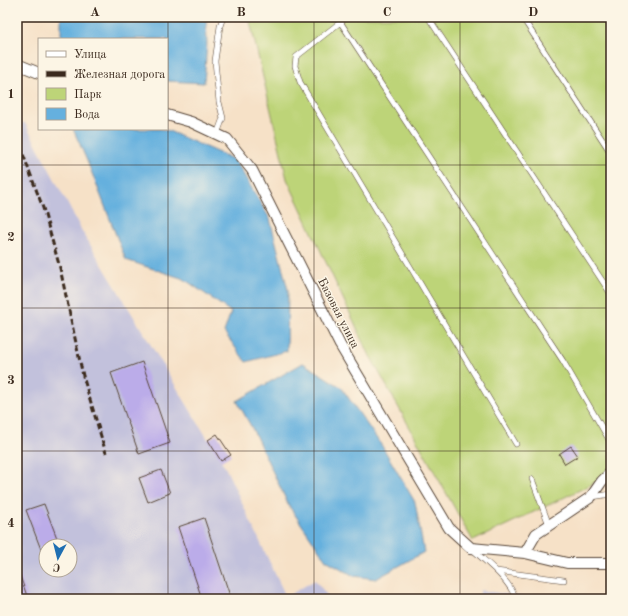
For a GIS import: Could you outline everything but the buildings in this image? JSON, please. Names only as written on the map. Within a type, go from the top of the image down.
[{"type":"street","points":[[17,64],[38,73]]},
{"type":"street","name":"Базовая улица","points":[[168,115],[191,122],[227,138],[252,170],[340,345],[449,528],[471,548]]},
{"type":"street","points":[[524,553],[536,534],[591,497],[602,481],[611,472]]},
{"type":"street","points":[[471,548],[524,553],[567,563],[611,563]]},
{"type":"lane","points":[[217,134],[223,118],[219,102],[215,61],[220,26],[223,17]]},
{"type":"lane","points":[[337,17],[563,361],[611,443]]},
{"type":"lane","points":[[347,17],[296,57],[295,66],[300,82],[516,444]]},
{"type":"lane","points":[[428,17],[611,294]]},
{"type":"lane","points":[[522,17],[611,153]]},
{"type":"lane","points":[[532,479],[548,525]]},
{"type":"lane","points":[[591,497],[611,494]]},
{"type":"lane","points":[[471,548],[496,571],[509,587],[516,599]]},
{"type":"lane","points":[[496,571],[564,580]]},
{"type":"shaded area","points":[[17,122],[25,123],[83,233],[226,469],[286,597],[315,580],[330,599],[17,599]]},
{"type":"shaded area","points":[[480,590],[535,599],[480,599]]},
{"type":"green space","points":[[249,17],[611,17],[611,475],[473,541],[370,356],[287,179]]},
{"type":"water","points":[[61,17],[206,17],[207,43],[204,83],[168,81],[168,38],[61,38]]},
{"type":"water","points":[[73,130],[165,130],[235,160],[270,219],[288,290],[287,351],[246,362],[224,332],[231,312],[184,279],[126,260]]},
{"type":"water","points":[[303,363],[341,387],[382,446],[415,502],[424,552],[376,579],[354,576],[326,560],[289,506],[252,428],[237,401]]},
{"type":"railway","points":[[17,138],[43,208],[60,268],[83,376],[106,453]]}]
